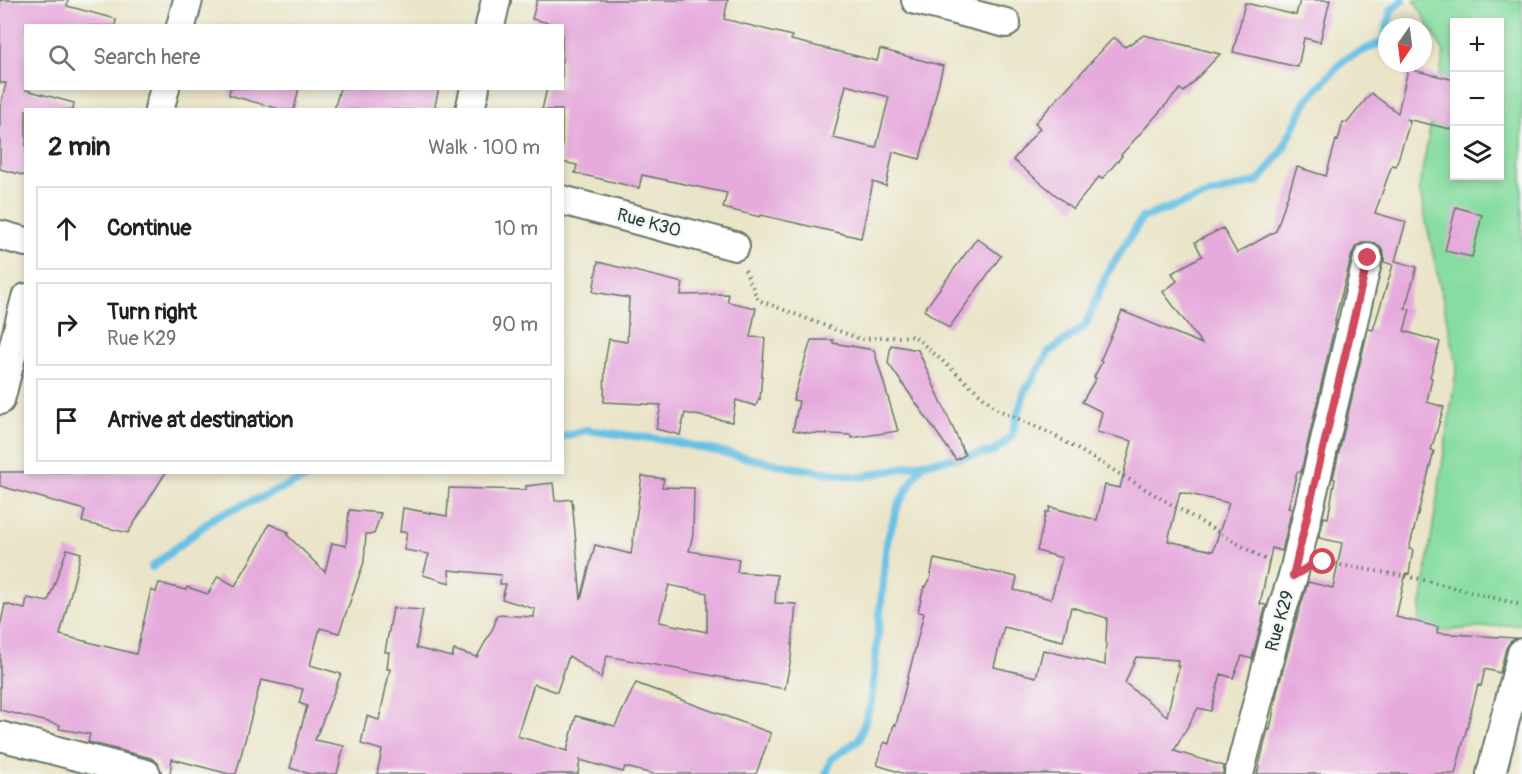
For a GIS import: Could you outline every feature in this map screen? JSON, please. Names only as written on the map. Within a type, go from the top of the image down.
[{"type":"street","points":[[182,24],[188,0]]},
{"type":"street","points":[[490,24],[496,0]]},
{"type":"street","points":[[916,0],[1006,23]]},
{"type":"street","points":[[160,108],[164,90]]},
{"type":"street","points":[[470,108],[475,90]]},
{"type":"street","name":"Rue K30","points":[[564,201],[735,246]]},
{"type":"street","points":[[0,236],[24,242]]},
{"type":"street","name":"Rue K29","points":[[1239,774],[1280,616],[1293,576],[1368,258]]},
{"type":"street","points":[[0,400],[24,306]]},
{"type":"street","points":[[1491,774],[1522,653]]},
{"type":"street","points":[[0,736],[146,774]]},
{"type":"path","points":[[735,246],[758,300],[860,339],[914,336],[997,409],[1052,434],[1293,576],[1315,563],[1323,562],[1416,578],[1522,604]]},
{"type":"green space","points":[[1414,0],[1522,0],[1522,624],[1417,633],[1457,366],[1419,188],[1444,52],[1432,31],[1432,18],[1424,18]]},
{"type":"building","points":[[0,0],[68,0],[67,6],[116,19],[115,24],[24,24],[24,90],[74,103],[73,108],[24,108],[24,175],[0,169],[0,108],[6,83],[0,83]]},
{"type":"building","points":[[537,0],[728,0],[724,19],[792,36],[791,40],[877,61],[880,49],[943,66],[920,159],[893,152],[886,186],[873,182],[861,238],[723,208],[727,193],[642,175],[639,188],[575,173],[577,165],[564,162],[564,108],[542,108],[547,90],[564,90],[564,24],[532,19]],"holes":[[[846,85],[889,97],[876,148],[833,138]]]},
{"type":"building","points":[[1300,0],[1330,0],[1320,42],[1304,38],[1298,67],[1233,52],[1245,3],[1296,15]]},
{"type":"building","points":[[1144,35],[1220,54],[1184,92],[1180,89],[1102,179],[1099,177],[1073,209],[1013,160],[1040,128],[1035,123],[1114,37],[1125,47]]},
{"type":"building","points":[[1407,72],[1421,72],[1450,79],[1450,129],[1406,119],[1410,122],[1396,166],[1392,165],[1375,213],[1406,222],[1395,261],[1417,267],[1405,308],[1410,309],[1404,331],[1440,342],[1430,377],[1432,378],[1427,402],[1444,407],[1431,450],[1434,451],[1409,549],[1413,549],[1409,574],[1406,573],[1396,617],[1438,627],[1437,633],[1516,638],[1506,648],[1500,673],[1485,669],[1481,686],[1478,685],[1455,774],[1257,774],[1308,582],[1333,588],[1342,543],[1319,538],[1324,517],[1328,518],[1335,479],[1333,478],[1368,329],[1373,330],[1393,265],[1384,262],[1384,254],[1380,246],[1371,242],[1364,242],[1356,246],[1352,254],[1301,472],[1297,472],[1288,508],[1292,509],[1282,551],[1272,548],[1260,604],[1266,605],[1252,659],[1242,656],[1233,678],[1221,674],[1211,711],[1198,708],[1174,751],[1224,766],[1223,774],[905,774],[877,765],[884,742],[889,744],[894,724],[896,725],[924,613],[918,612],[924,586],[926,587],[930,579],[934,559],[1017,577],[1014,590],[1051,599],[1062,558],[1037,551],[1046,512],[1049,512],[1050,507],[1097,520],[1105,485],[1120,488],[1132,441],[1097,432],[1102,412],[1082,402],[1096,378],[1094,377],[1102,362],[1100,361],[1122,311],[1202,344],[1163,292],[1177,281],[1172,273],[1202,256],[1195,242],[1223,228],[1237,253],[1276,231],[1297,167],[1326,176],[1343,122],[1347,123],[1371,93],[1398,113]],"holes":[[[1180,492],[1229,503],[1213,551],[1168,541]],[[1071,607],[1107,618],[1105,665],[1043,650],[1036,677],[994,667],[1004,627],[1063,641]],[[1136,657],[1178,660],[1177,666],[1179,666],[1167,716],[1125,683]]]},
{"type":"building","points":[[230,90],[299,90],[294,108],[276,108],[229,95]]},
{"type":"building","points":[[339,90],[439,90],[434,108],[335,108]]},
{"type":"building","points":[[1456,207],[1482,215],[1472,257],[1445,251]]},
{"type":"building","points":[[977,238],[1001,256],[949,328],[924,310]]},
{"type":"building","points":[[598,262],[683,283],[681,295],[728,294],[728,302],[756,308],[750,337],[765,338],[760,399],[756,406],[736,400],[732,422],[685,413],[680,435],[656,429],[661,405],[604,402],[605,362],[609,339],[627,342],[629,298],[593,292]]},
{"type":"building","points":[[811,340],[833,340],[833,343],[874,350],[898,431],[852,438],[851,435],[793,430],[799,401],[793,400]]},
{"type":"building","points":[[891,345],[918,350],[965,455],[956,460],[888,363]]},
{"type":"building","points":[[0,472],[165,474],[128,533],[82,522],[85,510],[0,486]]},
{"type":"building","points":[[642,476],[664,479],[662,487],[694,488],[693,534],[689,551],[739,559],[737,572],[777,575],[775,603],[796,604],[791,658],[785,689],[607,656],[601,678],[569,656],[557,692],[534,684],[517,736],[567,751],[576,716],[615,726],[636,683],[771,733],[756,774],[653,774],[625,767],[623,772],[580,760],[578,774],[377,774],[382,750],[361,744],[367,716],[379,720],[390,669],[387,669],[389,652],[385,652],[393,608],[423,610],[416,648],[452,657],[454,650],[477,657],[494,626],[497,615],[534,617],[535,609],[502,599],[506,584],[500,584],[501,575],[449,570],[450,583],[423,575],[429,554],[404,550],[407,532],[400,532],[403,508],[447,516],[449,488],[526,490],[526,486],[553,483],[555,501],[572,499],[581,599],[595,545],[631,554]],"holes":[[[669,585],[707,593],[707,632],[659,622]]]},
{"type":"building","points":[[349,510],[381,513],[374,534],[366,534],[364,562],[339,633],[320,628],[310,665],[341,674],[315,740],[344,746],[337,774],[310,774],[290,768],[307,706],[299,703],[303,689],[261,680],[236,774],[172,759],[170,774],[162,774],[158,763],[151,758],[88,742],[90,734],[59,729],[60,725],[0,710],[0,627],[5,604],[25,609],[27,598],[48,602],[67,549],[81,553],[60,635],[136,654],[151,590],[156,592],[159,583],[186,590],[187,587],[208,594],[218,576],[235,586],[269,524],[289,532],[287,535],[325,572],[332,543],[346,546]]},
{"type":"waterway","points":[[1390,18],[1392,9],[1403,0]]},
{"type":"waterway","points":[[826,774],[831,759],[859,740],[871,703],[887,542],[898,505],[923,463],[993,452],[1011,437],[1025,391],[1049,352],[1085,326],[1108,272],[1142,218],[1197,198],[1259,181],[1282,151],[1307,100],[1345,59],[1378,44]]},
{"type":"waterway","points":[[564,436],[586,430],[665,440],[796,468],[861,477],[923,463]]},
{"type":"waterway","points":[[152,567],[215,517],[313,475],[324,474]]},
{"type":"route","points":[[1323,562],[1315,563],[1293,576],[1368,258]]}]
